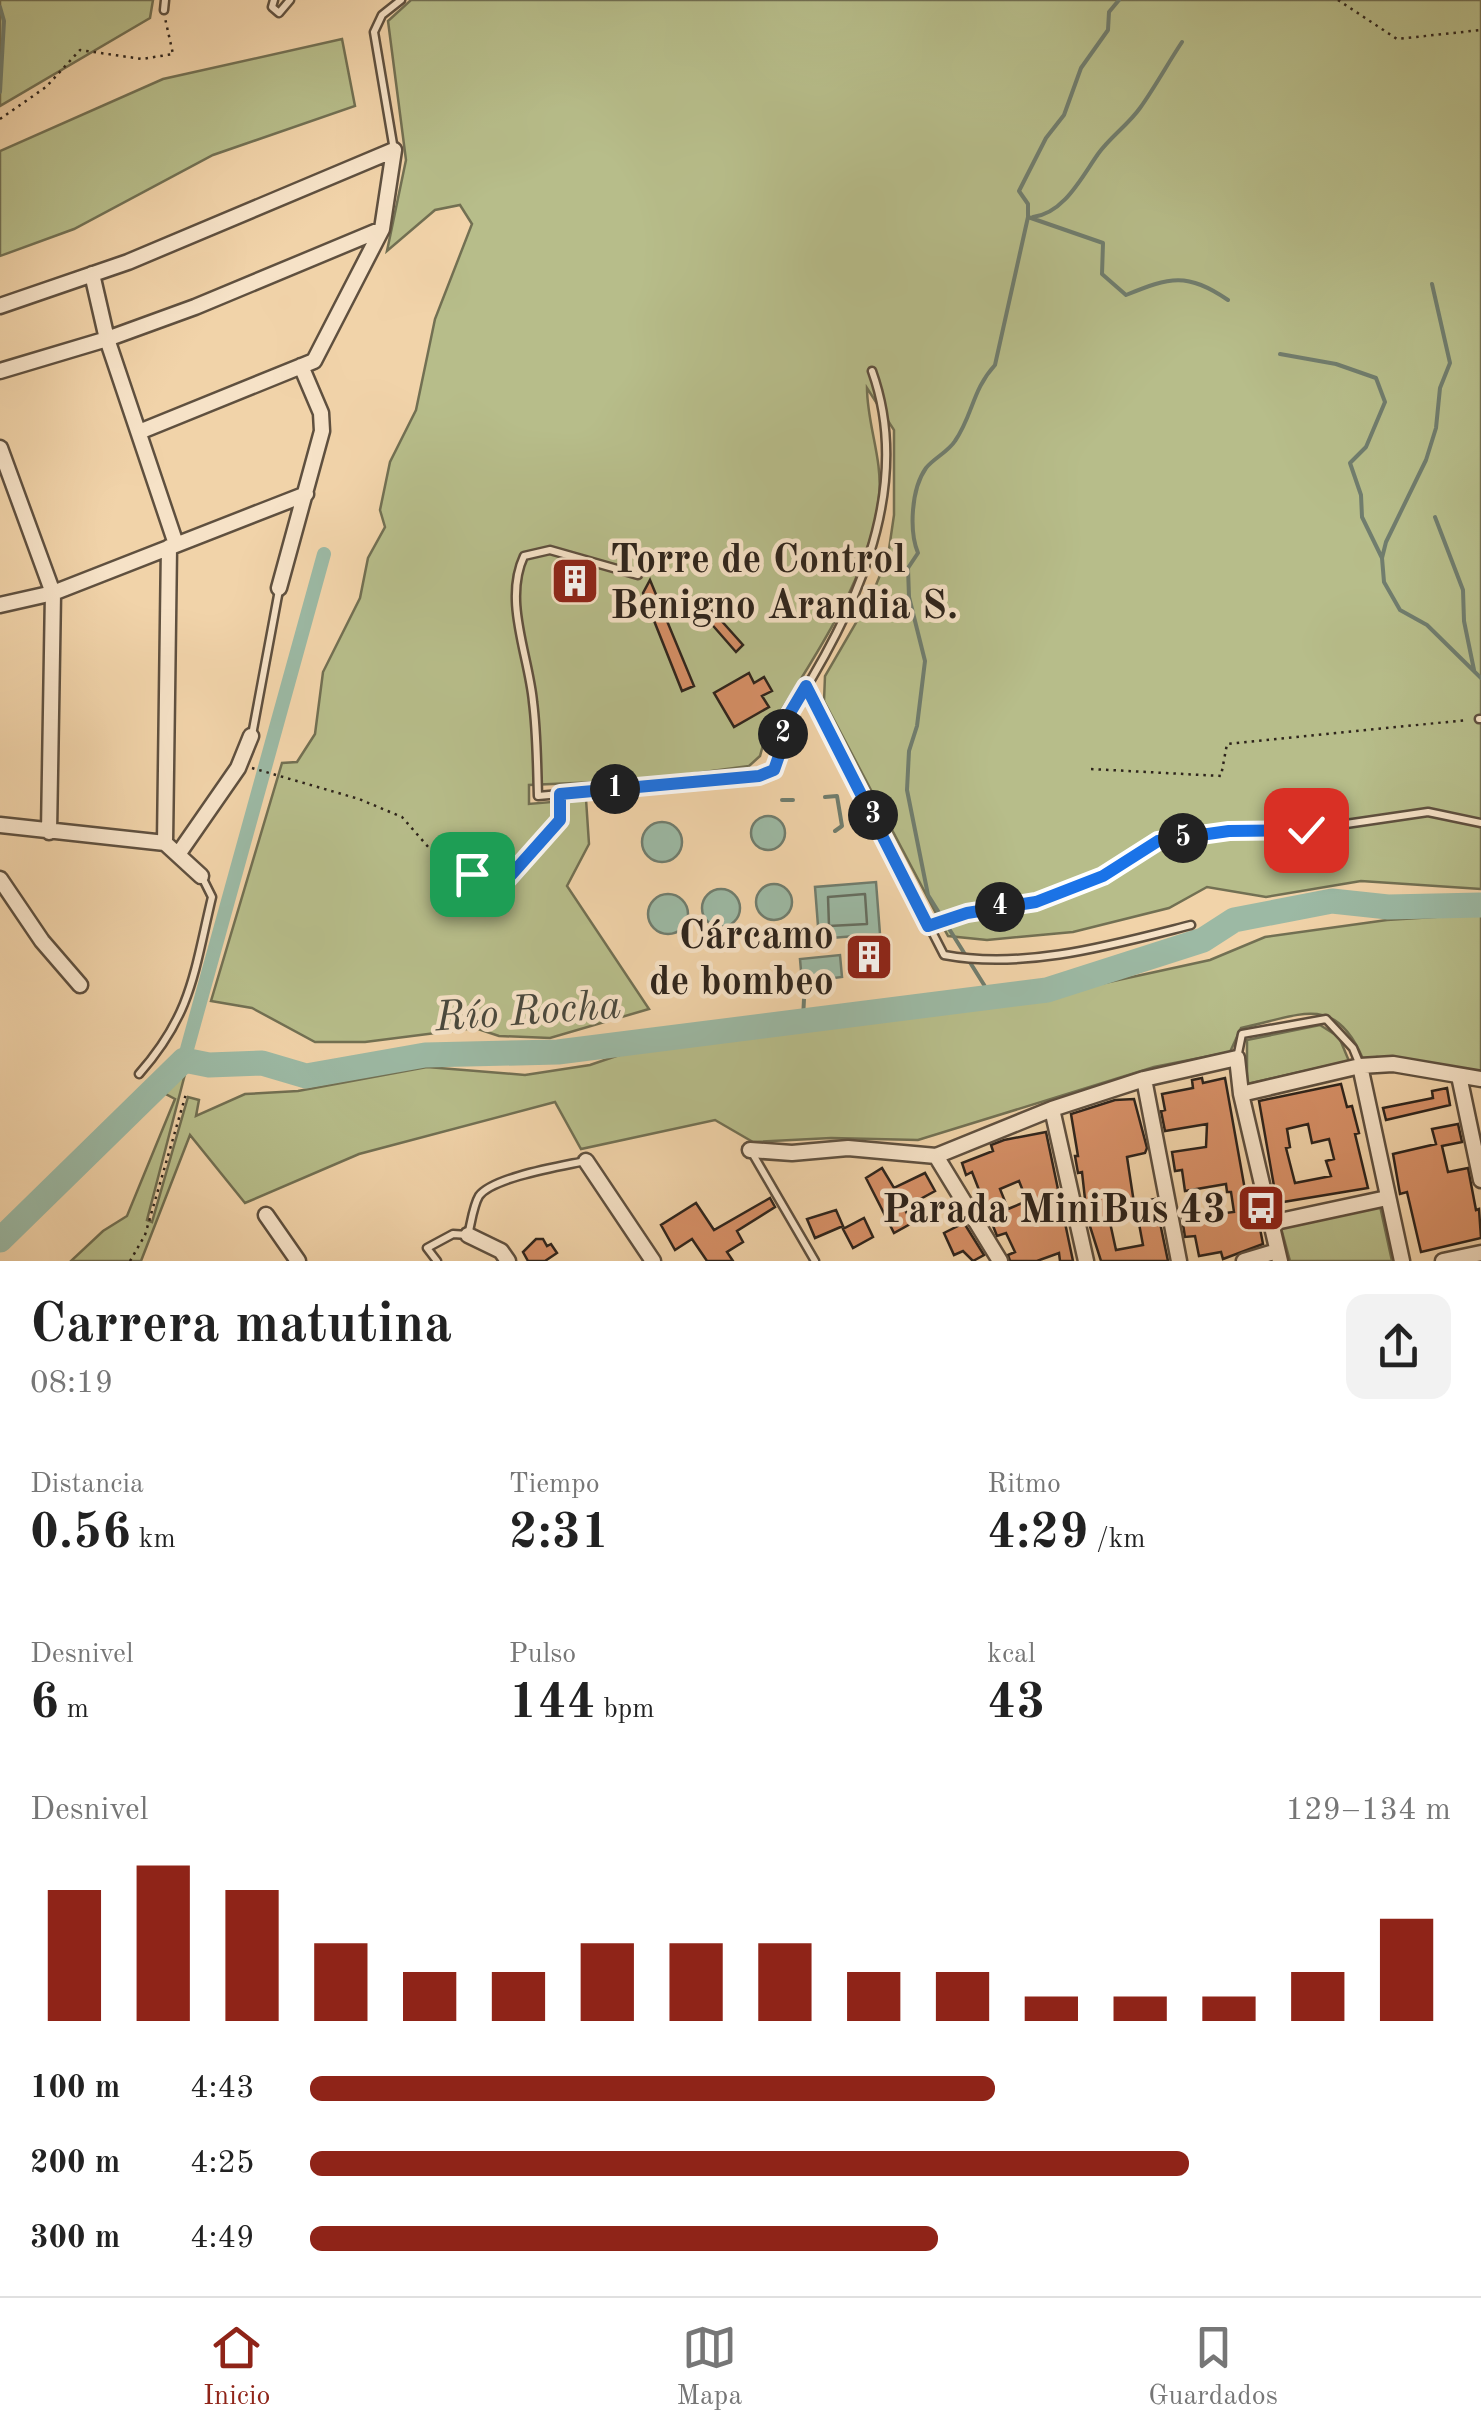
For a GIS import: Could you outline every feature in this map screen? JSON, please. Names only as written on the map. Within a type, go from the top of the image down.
[{"type":"street","points":[[139,432],[314,361],[382,229],[394,150]]},
{"type":"street","points":[[0,306],[92,274],[394,150]]},
{"type":"street","points":[[0,371],[107,339],[382,229]]},
{"type":"street","points":[[92,274],[107,339],[172,546],[165,843]]},
{"type":"street","points":[[279,588],[322,431],[321,412],[301,366]]},
{"type":"street","points":[[0,448],[53,593],[49,832]]},
{"type":"street","points":[[0,605],[53,593],[306,494]]},
{"type":"street","points":[[179,854],[238,768],[251,736]]},
{"type":"street","points":[[0,824],[165,843],[201,876]]},
{"type":"street","points":[[0,879],[42,941],[80,985]]},
{"type":"street","points":[[750,1150],[792,1153],[848,1148],[936,1156],[1052,1108],[1144,1078],[1237,1058],[1241,1094],[1279,1256],[1244,1261]]},
{"type":"street","points":[[1241,1094],[1360,1066],[1393,1064],[1481,1080]]},
{"type":"street","points":[[1360,1066],[1402,1261]]},
{"type":"street","points":[[1459,1076],[1481,1180]]},
{"type":"street","points":[[1144,1078],[1179,1261]]},
{"type":"street","points":[[1052,1108],[1086,1261]]},
{"type":"street","points":[[936,1156],[1000,1261]]},
{"type":"street","points":[[586,1161],[653,1261]]},
{"type":"street","points":[[1271,1222],[1386,1198]]},
{"type":"street","points":[[266,1214],[298,1261]]},
{"type":"street","points":[[468,1235],[501,1251],[508,1261]]},
{"type":"street","points":[[1443,1261],[1481,1253]]},
{"type":"lane","points":[[164,10],[165,0]]},
{"type":"lane","points":[[274,0],[272,7],[279,12],[290,0]]},
{"type":"lane","points":[[394,150],[374,32],[382,15],[402,0]]},
{"type":"lane","points":[[638,575],[550,550],[524,556],[519,568],[520,640],[533,700],[538,796],[759,776],[774,770],[782,747],[784,723],[858,592],[872,554],[884,472],[883,402],[872,371]]},
{"type":"lane","points":[[251,736],[279,588]]},
{"type":"lane","points":[[806,686],[944,955],[978,961],[1096,949],[1191,926]]},
{"type":"lane","points":[[928,926],[967,913],[1036,902],[1103,876],[1158,841],[1229,831],[1306,830],[1428,812],[1481,824]]},
{"type":"lane","points":[[140,1074],[169,1040],[187,1001],[212,897],[201,876]]},
{"type":"lane","points":[[1237,1058],[1242,1034],[1326,1019],[1352,1048],[1360,1066]]},
{"type":"lane","points":[[750,1150],[816,1261]]},
{"type":"lane","points":[[436,1261],[427,1248],[453,1234],[468,1235],[479,1197],[488,1189],[528,1174],[586,1161]]},
{"type":"path","points":[[1338,0],[1397,40],[1481,30]]},
{"type":"path","points":[[0,118],[46,87],[80,50],[142,59],[173,54],[164,10]]},
{"type":"path","points":[[1091,769],[1221,776],[1227,744],[1436,720],[1480,720]]},
{"type":"path","points":[[261,768],[402,816],[437,857],[503,884],[560,820],[560,794]]},
{"type":"path","points":[[130,1261],[145,1235],[186,1094]]},
{"type":"green space","points":[[0,0],[153,0],[150,18],[0,106]]},
{"type":"green space","points":[[411,0],[1481,0],[1481,889],[1361,881],[1266,897],[1207,887],[1169,908],[1073,932],[987,940],[948,936],[824,701],[825,676],[871,597],[888,556],[894,515],[894,430],[867,388],[880,482],[874,527],[836,620],[766,734],[760,756],[749,766],[645,780],[529,785],[529,804],[586,799],[589,844],[567,886],[649,1009],[550,1038],[499,1036],[475,1028],[365,1042],[315,1042],[252,1008],[211,1001],[282,763],[297,762],[315,734],[323,672],[360,598],[368,558],[385,527],[380,510],[390,462],[416,410],[435,319],[472,224],[460,205],[435,210],[387,251],[406,160],[388,21]]},
{"type":"green space","points":[[342,39],[355,106],[213,155],[74,229],[0,256],[0,151],[163,79]]},
{"type":"green space","points":[[1481,914],[1481,1073],[1377,1057],[1363,1059],[1340,1024],[1313,1014],[1298,1015],[1241,1028],[1230,1052],[1154,1067],[918,1140],[831,1138],[753,1142],[715,1120],[581,1149],[555,1102],[359,1154],[245,1203],[190,1135],[141,1261],[71,1261],[103,1231],[127,1216],[175,1099],[162,1092],[185,1074],[147,1220],[152,1222],[188,1097],[199,1100],[196,1116],[245,1094],[298,1091],[427,1067],[525,1075],[590,1065],[637,1049],[689,1044],[705,1035],[744,1036],[836,1020],[1031,999],[1210,960],[1265,937],[1387,920]]},
{"type":"green space","points":[[1320,1025],[1339,1037],[1349,1061],[1247,1084],[1247,1040]]},
{"type":"green space","points":[[1380,1206],[1392,1261],[1290,1261],[1281,1228],[1284,1224]]},
{"type":"water","points":[[768,816],[780,821],[785,833],[780,845],[768,850],[756,845],[751,833],[756,821]]},
{"type":"water","points":[[662,822],[676,828],[682,842],[676,856],[662,862],[648,856],[642,842],[648,828]]},
{"type":"water","points":[[876,882],[880,934],[819,939],[815,887]]},
{"type":"water","points":[[774,884],[787,889],[792,902],[787,915],[774,920],[761,915],[756,902],[761,889]]},
{"type":"water","points":[[721,889],[734,895],[740,908],[734,921],[721,927],[708,921],[702,908],[708,895]]},
{"type":"water","points":[[668,894],[682,900],[688,914],[682,928],[668,934],[654,928],[648,914],[654,900]]},
{"type":"water","points":[[840,955],[842,977],[802,982],[800,959]]},
{"type":"building","points":[[650,580],[694,686],[682,691],[643,593]]},
{"type":"building","points":[[701,598],[743,645],[736,652],[694,604]]},
{"type":"building","points":[[749,673],[754,683],[764,677],[772,691],[762,696],[769,707],[734,727],[714,693]]},
{"type":"building","points":[[1202,1078],[1203,1083],[1225,1078],[1245,1190],[1250,1209],[1256,1208],[1263,1244],[1223,1259],[1221,1252],[1199,1256],[1195,1236],[1185,1237],[1182,1218],[1234,1212],[1231,1192],[1227,1192],[1226,1184],[1185,1191],[1182,1170],[1175,1171],[1172,1152],[1206,1147],[1207,1124],[1165,1131],[1161,1111],[1165,1110],[1162,1094],[1193,1088],[1192,1080]]},
{"type":"building","points":[[1341,1084],[1347,1107],[1352,1106],[1368,1188],[1277,1203],[1259,1101]],"holes":[[[1308,1124],[1312,1143],[1329,1139],[1334,1159],[1326,1161],[1331,1176],[1295,1183],[1286,1148],[1290,1147],[1287,1129]]]},
{"type":"building","points":[[1447,1088],[1450,1105],[1386,1120],[1383,1108],[1433,1098],[1432,1091]]},
{"type":"building","points":[[1134,1099],[1147,1148],[1145,1153],[1127,1157],[1134,1203],[1155,1199],[1168,1261],[1101,1261],[1087,1217],[1082,1172],[1078,1173],[1071,1114],[1115,1100]],"holes":[[[1137,1213],[1143,1245],[1116,1250],[1109,1218]]]},
{"type":"building","points":[[1458,1124],[1462,1142],[1442,1146],[1448,1172],[1468,1168],[1476,1210],[1479,1209],[1481,1238],[1421,1252],[1407,1192],[1400,1194],[1393,1154],[1436,1144],[1432,1129]]},
{"type":"building","points":[[1046,1132],[1073,1261],[1060,1261],[1059,1253],[1037,1261],[1010,1261],[1008,1255],[1015,1252],[1006,1233],[997,1236],[972,1172],[966,1175],[962,1163],[993,1151],[991,1145]],"holes":[[[1019,1181],[1027,1201],[1008,1209],[1000,1189]]]},
{"type":"building","points":[[882,1168],[894,1188],[925,1173],[935,1191],[904,1208],[912,1223],[894,1233],[866,1178]]},
{"type":"building","points":[[770,1198],[775,1207],[737,1231],[743,1242],[727,1252],[733,1261],[707,1261],[692,1239],[675,1250],[661,1225],[696,1203],[714,1230]]},
{"type":"building","points":[[836,1210],[843,1226],[815,1238],[807,1219]]},
{"type":"building","points":[[864,1218],[873,1237],[853,1248],[843,1229]]},
{"type":"building","points":[[964,1223],[984,1255],[973,1261],[963,1251],[954,1255],[944,1233]]},
{"type":"building","points":[[536,1239],[543,1239],[547,1246],[551,1244],[557,1253],[545,1261],[528,1261],[523,1252]]},
{"type":"waterway","points":[[991,996],[928,895],[907,790],[909,751],[917,726],[925,661],[909,597],[908,568],[918,553],[913,510],[926,468],[955,441],[995,365],[1028,217],[1028,204],[1019,191],[1046,138],[1064,115],[1081,68],[1108,30],[1109,12],[1119,0]]},
{"type":"waterway","points":[[0,7],[4,21],[0,92]]},
{"type":"waterway","points":[[1033,217],[1054,209],[1071,193],[1103,148],[1140,108],[1182,42]]},
{"type":"waterway","points":[[1028,217],[1103,243],[1102,274],[1126,295],[1178,280],[1201,285],[1228,300]]},
{"type":"waterway","points":[[1382,558],[1426,460],[1436,428],[1440,388],[1450,363],[1432,284]]},
{"type":"waterway","points":[[1280,354],[1336,364],[1376,378],[1385,402],[1366,447],[1350,463],[1361,495],[1362,517],[1382,558],[1384,582],[1400,610],[1427,625],[1481,678]]},
{"type":"waterway","points":[[1435,517],[1463,590],[1464,621],[1474,670]]},
{"type":"waterway","points":[[184,1060],[324,554]]},
{"type":"waterway","points":[[825,797],[837,796],[842,826],[835,831]]},
{"type":"waterway","points":[[782,800],[793,800]]},
{"type":"waterway","name":"Río Rocha","points":[[0,1240],[184,1060],[209,1065],[262,1063],[306,1076],[425,1055],[558,1052],[1047,990],[1203,940],[1234,920],[1332,901],[1388,907],[1481,905]]},
{"type":"waterway","points":[[803,1019],[804,999]]},
{"type":"place","name":"Torre de Control Benigno Arandia S.","points":[[575,581]]},
{"type":"place","name":"Cárcamo de bombeo","points":[[869,957]]},
{"type":"place","name":"Parada MiniBus 43","points":[[1261,1208]]},
{"type":"route","points":[[472,874],[503,884],[560,820],[560,794],[759,776],[774,770],[782,747],[784,723],[806,686],[928,926],[967,913],[1036,902],[1103,876],[1158,841],[1229,831],[1306,830]]}]
